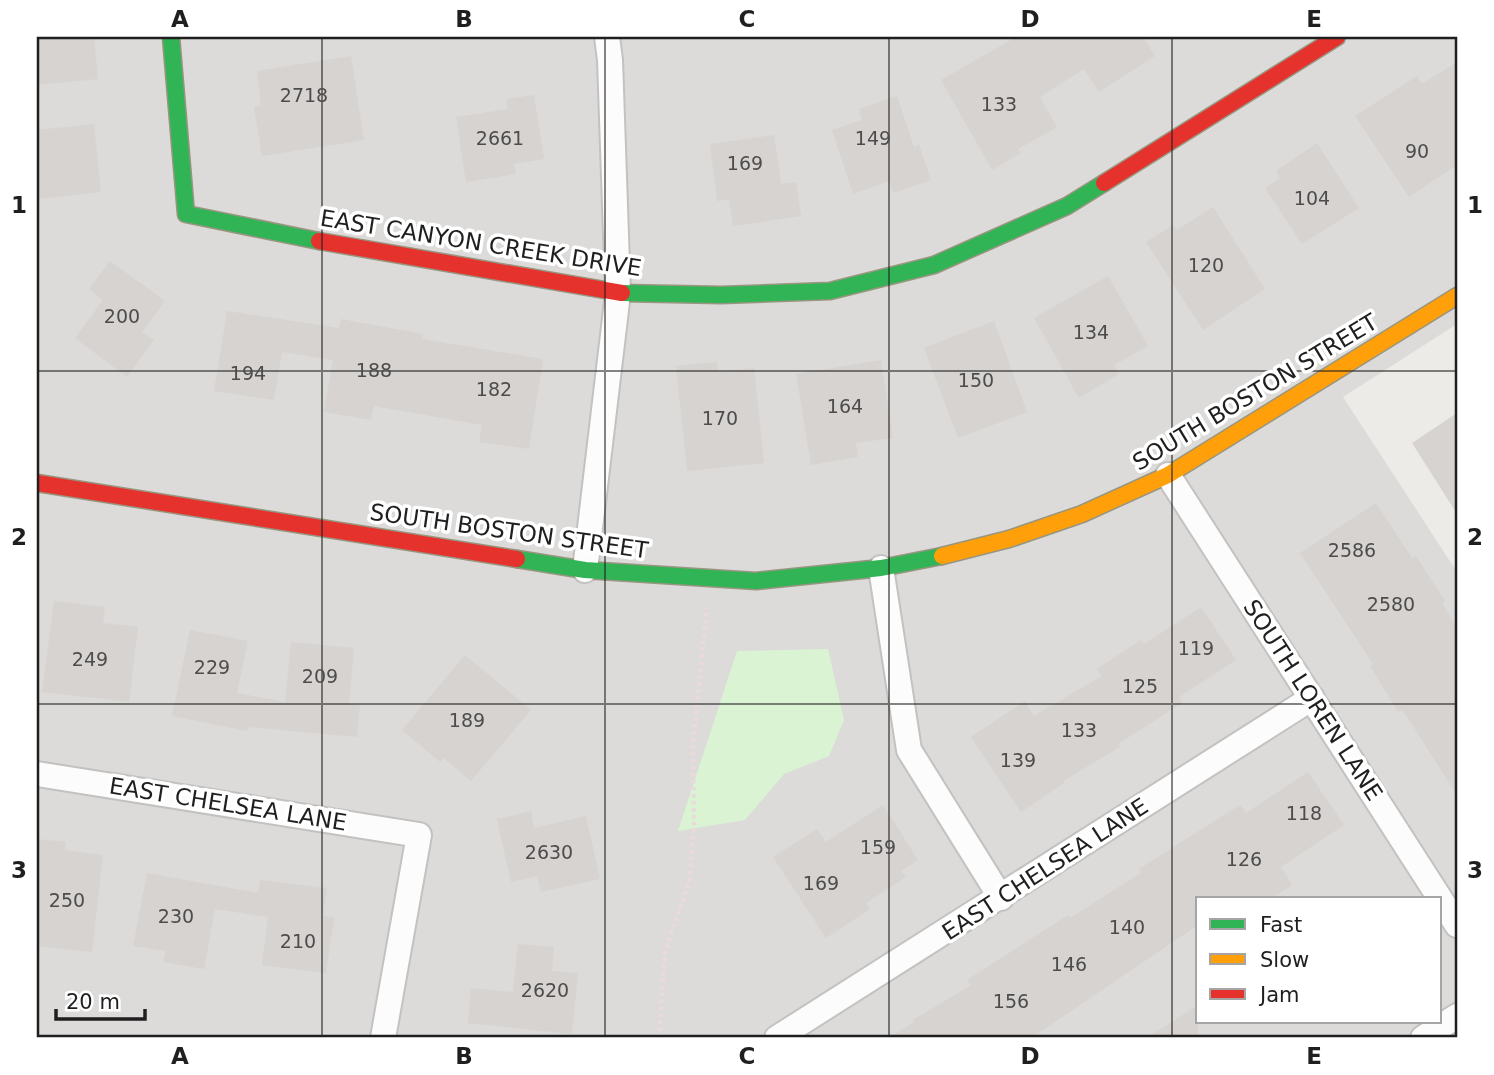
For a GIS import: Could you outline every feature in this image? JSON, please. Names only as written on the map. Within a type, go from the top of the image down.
[{"type":"street","name":"EAST CANYON CREEK DRIVE","points":[[171,37],[186,214],[269,232],[618,293],[721,295],[830,291],[934,265],[1068,206],[1337,37]]},
{"type":"street","points":[[585,570],[618,293],[607,37]]},
{"type":"street","name":"SOUTH BOSTON STREET","points":[[37,483],[585,570],[756,581],[881,568],[927,560],[1009,539],[1082,514],[1168,475],[1457,296]]},
{"type":"street","name":"SOUTH LOREN LANE","points":[[1168,475],[1439,897]]},
{"type":"street","points":[[881,568],[909,750],[1001,898]]},
{"type":"street","name":"EAST CHELSEA LANE","points":[[777,1038],[1312,698]]},
{"type":"street","name":"EAST CHELSEA LANE","points":[[37,774],[419,835],[383,1038]]},
{"type":"street","name":"SOUTH LOREN LANE","points":[[1442,902],[1457,925]]},
{"type":"street","points":[[1423,1038],[1457,1016]]},
{"type":"path","points":[[659,1038],[665,951],[689,883],[694,828],[693,744],[711,578]]},
{"type":"shaded area","points":[[37,37],[1457,37],[1457,324],[1343,397],[1457,572],[1457,1038],[37,1038]]},
{"type":"green space","points":[[828,649],[844,720],[829,756],[784,774],[745,820],[678,831],[737,651]]},
{"type":"building","points":[[37,37],[94,37],[98,79],[37,85]]},
{"type":"building","points":[[1016,37],[1143,37],[1155,56],[1099,92],[1084,69],[1040,97],[1057,127],[1018,149],[1021,153],[992,170],[941,80]]},
{"type":"building","points":[[351,56],[364,140],[262,156],[254,107],[261,106],[257,71]]},
{"type":"building","points":[[1457,62],[1457,165],[1409,197],[1355,116],[1417,76],[1422,84]]},
{"type":"building","points":[[534,95],[544,159],[514,164],[516,174],[466,182],[456,117],[508,109],[506,99]]},
{"type":"building","points":[[897,96],[914,147],[919,145],[931,180],[893,193],[889,181],[853,194],[832,130],[862,120],[859,109]]},
{"type":"building","points":[[94,124],[101,192],[37,199],[37,130]]},
{"type":"building","points":[[774,135],[781,184],[796,182],[801,216],[733,226],[729,199],[717,201],[710,144]]},
{"type":"building","points":[[1317,143],[1359,208],[1302,244],[1265,188],[1280,178],[1276,171]]},
{"type":"building","points":[[1213,207],[1265,289],[1203,330],[1146,242],[1173,225],[1177,230]]},
{"type":"building","points":[[110,261],[165,301],[142,332],[154,340],[127,377],[75,338],[103,300],[89,289]]},
{"type":"building","points":[[1108,276],[1148,346],[1114,365],[1119,374],[1079,398],[1034,318]]},
{"type":"building","points":[[227,311],[339,328],[341,319],[423,334],[422,339],[543,359],[529,449],[479,442],[482,425],[374,406],[371,420],[324,412],[333,360],[282,352],[274,400],[214,391]]},
{"type":"building","points":[[994,321],[1027,412],[958,438],[924,348]]},
{"type":"building","points":[[881,360],[893,438],[856,443],[858,457],[811,465],[796,374]]},
{"type":"building","points":[[717,362],[718,372],[754,368],[764,463],[687,471],[676,366]]},
{"type":"building","points":[[1457,413],[1457,514],[1412,443]]},
{"type":"building","points":[[1376,503],[1412,558],[1416,556],[1445,601],[1442,603],[1457,628],[1457,795],[1402,709],[1398,712],[1370,666],[1373,664],[1300,553]]},
{"type":"building","points":[[54,601],[105,607],[103,623],[138,627],[129,702],[42,692]]},
{"type":"building","points":[[1201,607],[1236,660],[1179,697],[1182,703],[1118,744],[1120,747],[1063,781],[1064,783],[1021,812],[971,737],[1025,701],[1034,716],[1102,676],[1097,669],[1141,640],[1144,644]]},
{"type":"building","points":[[190,630],[248,641],[237,693],[285,702],[291,642],[354,648],[349,704],[360,705],[357,737],[248,727],[247,731],[172,716]]},
{"type":"building","points":[[465,655],[531,710],[471,781],[444,758],[440,762],[402,730]]},
{"type":"building","points":[[1308,772],[1344,825],[1281,867],[1292,885],[1274,897],[1196,897],[1196,926],[1031,1038],[888,1038],[971,985],[967,980],[1068,915],[1070,918],[1141,873],[1139,869],[1240,805],[1246,813]]},
{"type":"building","points":[[883,805],[918,860],[901,871],[906,877],[866,903],[870,909],[826,938],[773,857],[817,829],[826,842]]},
{"type":"building","points":[[531,811],[534,828],[586,816],[600,879],[541,892],[537,876],[511,882],[497,819]]},
{"type":"building","points":[[37,839],[66,842],[65,850],[103,855],[92,952],[37,946]]},
{"type":"building","points":[[147,873],[258,893],[260,880],[327,888],[323,916],[334,918],[326,973],[262,965],[268,917],[215,909],[204,969],[163,962],[166,951],[133,946]]},
{"type":"building","points":[[518,944],[554,947],[552,971],[578,973],[572,1034],[468,1023],[471,988],[513,992]]},
{"type":"building","points":[[1196,1006],[1198,1038],[1147,1038]]},
{"type":"traffic: fast","points":[[171,37],[186,214],[319,241]]},
{"type":"traffic: fast","points":[[622,293],[721,295],[830,291],[934,265],[1067,206],[1104,183]]},
{"type":"traffic: fast","points":[[517,559],[585,570],[756,581],[881,568],[942,556]]},
{"type":"traffic: slow","points":[[942,556],[1009,539],[1082,514],[1168,475],[1457,296]]},
{"type":"traffic: jam","points":[[1104,183],[1337,37]]},
{"type":"traffic: jam","points":[[319,241],[622,293]]},
{"type":"traffic: jam","points":[[37,483],[517,559]]}]
